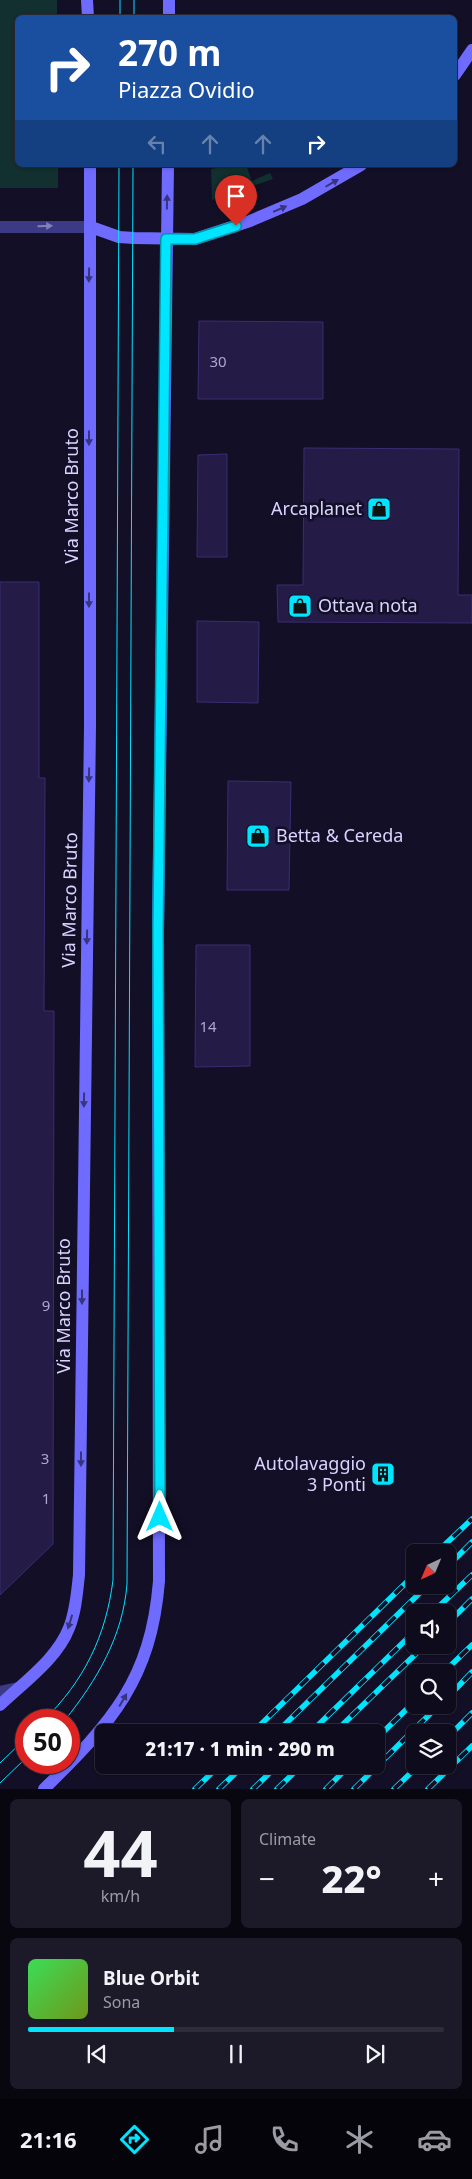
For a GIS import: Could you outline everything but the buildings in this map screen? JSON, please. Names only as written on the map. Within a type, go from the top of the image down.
[{"type":"main road","points":[[87,0],[88,15]]},
{"type":"main road","points":[[169,0],[169,15]]},
{"type":"main road","points":[[457,72],[472,50]]},
{"type":"main road","name":"Via Marco Bruto","points":[[0,1705],[45,1663],[69,1628],[75,1606],[79,1574],[90,726],[90,167]]},
{"type":"main road","points":[[44,1789],[102,1730],[117,1710],[136,1675],[152,1635],[157,1612],[160,1549],[158,924],[168,167]]},
{"type":"main road","points":[[91,227],[119,237],[195,239],[250,221],[302,199],[358,167]]},
{"type":"street","points":[[0,227],[91,227]]},
{"type":"street","points":[[0,1692],[18,1688]]},
{"type":"green space","points":[[0,0],[57,0],[57,15],[15,15],[15,167],[58,167],[58,188],[0,188]]},
{"type":"green space","points":[[247,167],[252,181],[270,173],[273,179],[212,200],[211,169]]},
{"type":"tram line","points":[[120,0],[120,15]]},
{"type":"tram line","points":[[134,0],[134,15]]},
{"type":"tram line","points":[[54,1709],[71,1690],[82,1673],[99,1639],[110,1600],[113,1580],[119,167]]},
{"type":"tram line","points":[[74,1709],[98,1673],[114,1639],[120,1622],[127,1584],[133,167]]},
{"type":"tram line","points":[[0,1763],[15,1749]]},
{"type":"tram line","points":[[0,1783],[15,1769]]},
{"type":"railway","points":[[445,1544],[472,1519]]},
{"type":"railway","points":[[456,1558],[472,1542]]},
{"type":"railway","points":[[441,1604],[472,1575]]},
{"type":"railway","points":[[261,1724],[406,1583]]},
{"type":"railway","points":[[285,1724],[419,1594]]},
{"type":"railway","points":[[456,1615],[472,1599]]},
{"type":"railway","points":[[319,1724],[406,1640]]},
{"type":"railway","points":[[452,1664],[472,1645]]},
{"type":"railway","points":[[343,1724],[416,1654]]},
{"type":"railway","points":[[456,1689],[472,1672]]},
{"type":"railway","points":[[385,1730],[406,1710]]},
{"type":"railway","points":[[456,1729],[472,1713]]},
{"type":"railway","points":[[354,1789],[430,1714]]},
{"type":"railway","points":[[428,1789],[472,1746]]},
{"type":"railway","points":[[195,1789],[211,1774]]},
{"type":"railway","points":[[219,1789],[235,1774]]},
{"type":"railway","points":[[253,1789],[269,1774]]},
{"type":"railway","points":[[277,1789],[293,1774]]},
{"type":"railway","points":[[326,1789],[341,1774]]},
{"type":"railway","points":[[394,1789],[410,1774]]},
{"type":"place","name":"Arcaplanet","points":[[379,509]]},
{"type":"place","name":"Ottava nota","points":[[300,606]]},
{"type":"place","name":"Betta & Cereda","points":[[258,836]]},
{"type":"place","name":"Autolavaggio 3 Ponti","points":[[383,1474]]},
{"type":"route","points":[[160,1517],[158,931],[166,419],[166,239],[195,239],[236,226]]}]
